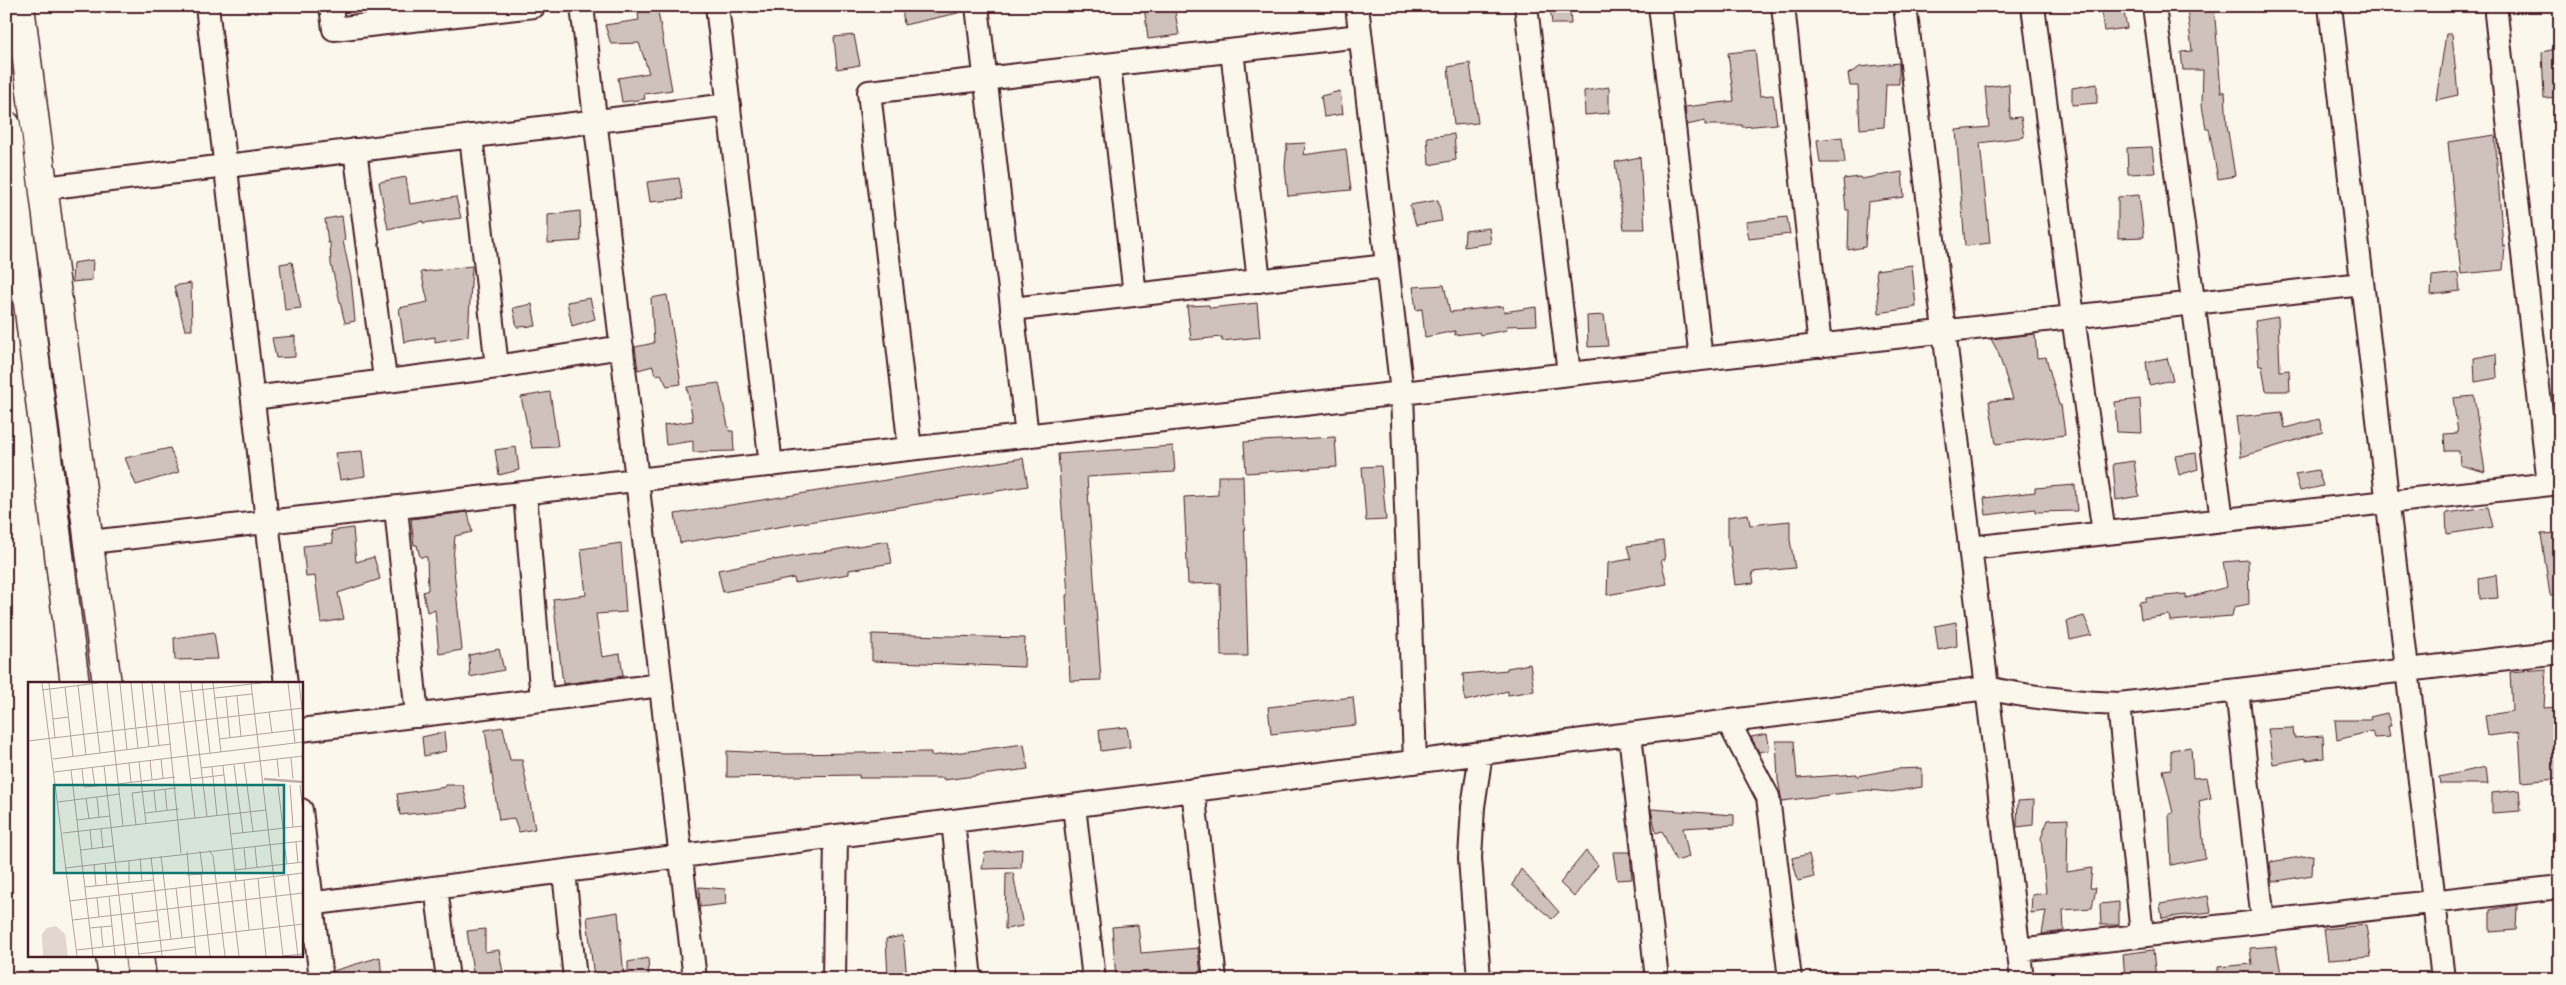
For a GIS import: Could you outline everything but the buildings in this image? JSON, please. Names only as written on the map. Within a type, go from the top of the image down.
[{"type":"main road","points":[[20,6],[107,682]]},
{"type":"main road","points":[[6,125],[75,682]]},
{"type":"main road","points":[[110,958],[113,979]]},
{"type":"main road","points":[[139,958],[142,979]]},
{"type":"street","points":[[207,6],[286,682]]},
{"type":"street","points":[[331,6],[334,29],[448,11],[534,6]]},
{"type":"street","points":[[582,6],[695,979]]},
{"type":"street","points":[[717,6],[771,465]]},
{"type":"street","points":[[977,6],[1027,436]]},
{"type":"street","points":[[1357,6],[1402,393],[1415,762]]},
{"type":"street","points":[[1526,6],[1569,374]]},
{"type":"street","points":[[1660,6],[1701,359]]},
{"type":"street","points":[[1783,6],[1820,346]]},
{"type":"street","points":[[1905,6],[2022,979]]},
{"type":"street","points":[[2033,6],[2073,317],[2104,533]]},
{"type":"street","points":[[2154,6],[2222,520]]},
{"type":"street","points":[[2330,6],[2443,979]]},
{"type":"street","points":[[1970,548],[2554,484],[2496,14]]},
{"type":"street","points":[[910,449],[869,92],[1360,36]]},
{"type":"street","points":[[1232,51],[1259,281]]},
{"type":"street","points":[[1109,65],[1135,295]]},
{"type":"street","points":[[44,188],[729,105]]},
{"type":"street","points":[[471,136],[497,367]]},
{"type":"street","points":[[354,150],[386,379]]},
{"type":"street","points":[[1012,309],[1387,266]]},
{"type":"street","points":[[90,542],[2362,284]]},
{"type":"street","points":[[253,398],[386,379],[497,367],[622,347]]},
{"type":"street","points":[[525,493],[542,700]]},
{"type":"street","points":[[396,508],[417,716]]},
{"type":"street","points":[[307,905],[1630,734],[1729,723],[1987,688],[2025,697],[2119,704],[2560,652]]},
{"type":"street","points":[[302,730],[660,685]]},
{"type":"street","points":[[2237,690],[2263,921]]},
{"type":"street","points":[[2119,704],[2142,935]]},
{"type":"street","points":[[1729,723],[1768,797],[1790,979]]},
{"type":"street","points":[[1630,734],[1657,979]]},
{"type":"street","points":[[1479,979],[1470,858],[1472,807],[1482,753]]},
{"type":"street","points":[[1193,790],[1216,979]]},
{"type":"street","points":[[1074,806],[1094,979]]},
{"type":"street","points":[[953,821],[970,979]]},
{"type":"street","points":[[302,826],[307,905],[321,979]]},
{"type":"street","points":[[834,979],[836,836]]},
{"type":"street","points":[[564,872],[575,979]]},
{"type":"street","points":[[2018,950],[2560,887]]},
{"type":"street","points":[[436,888],[448,979]]}]
